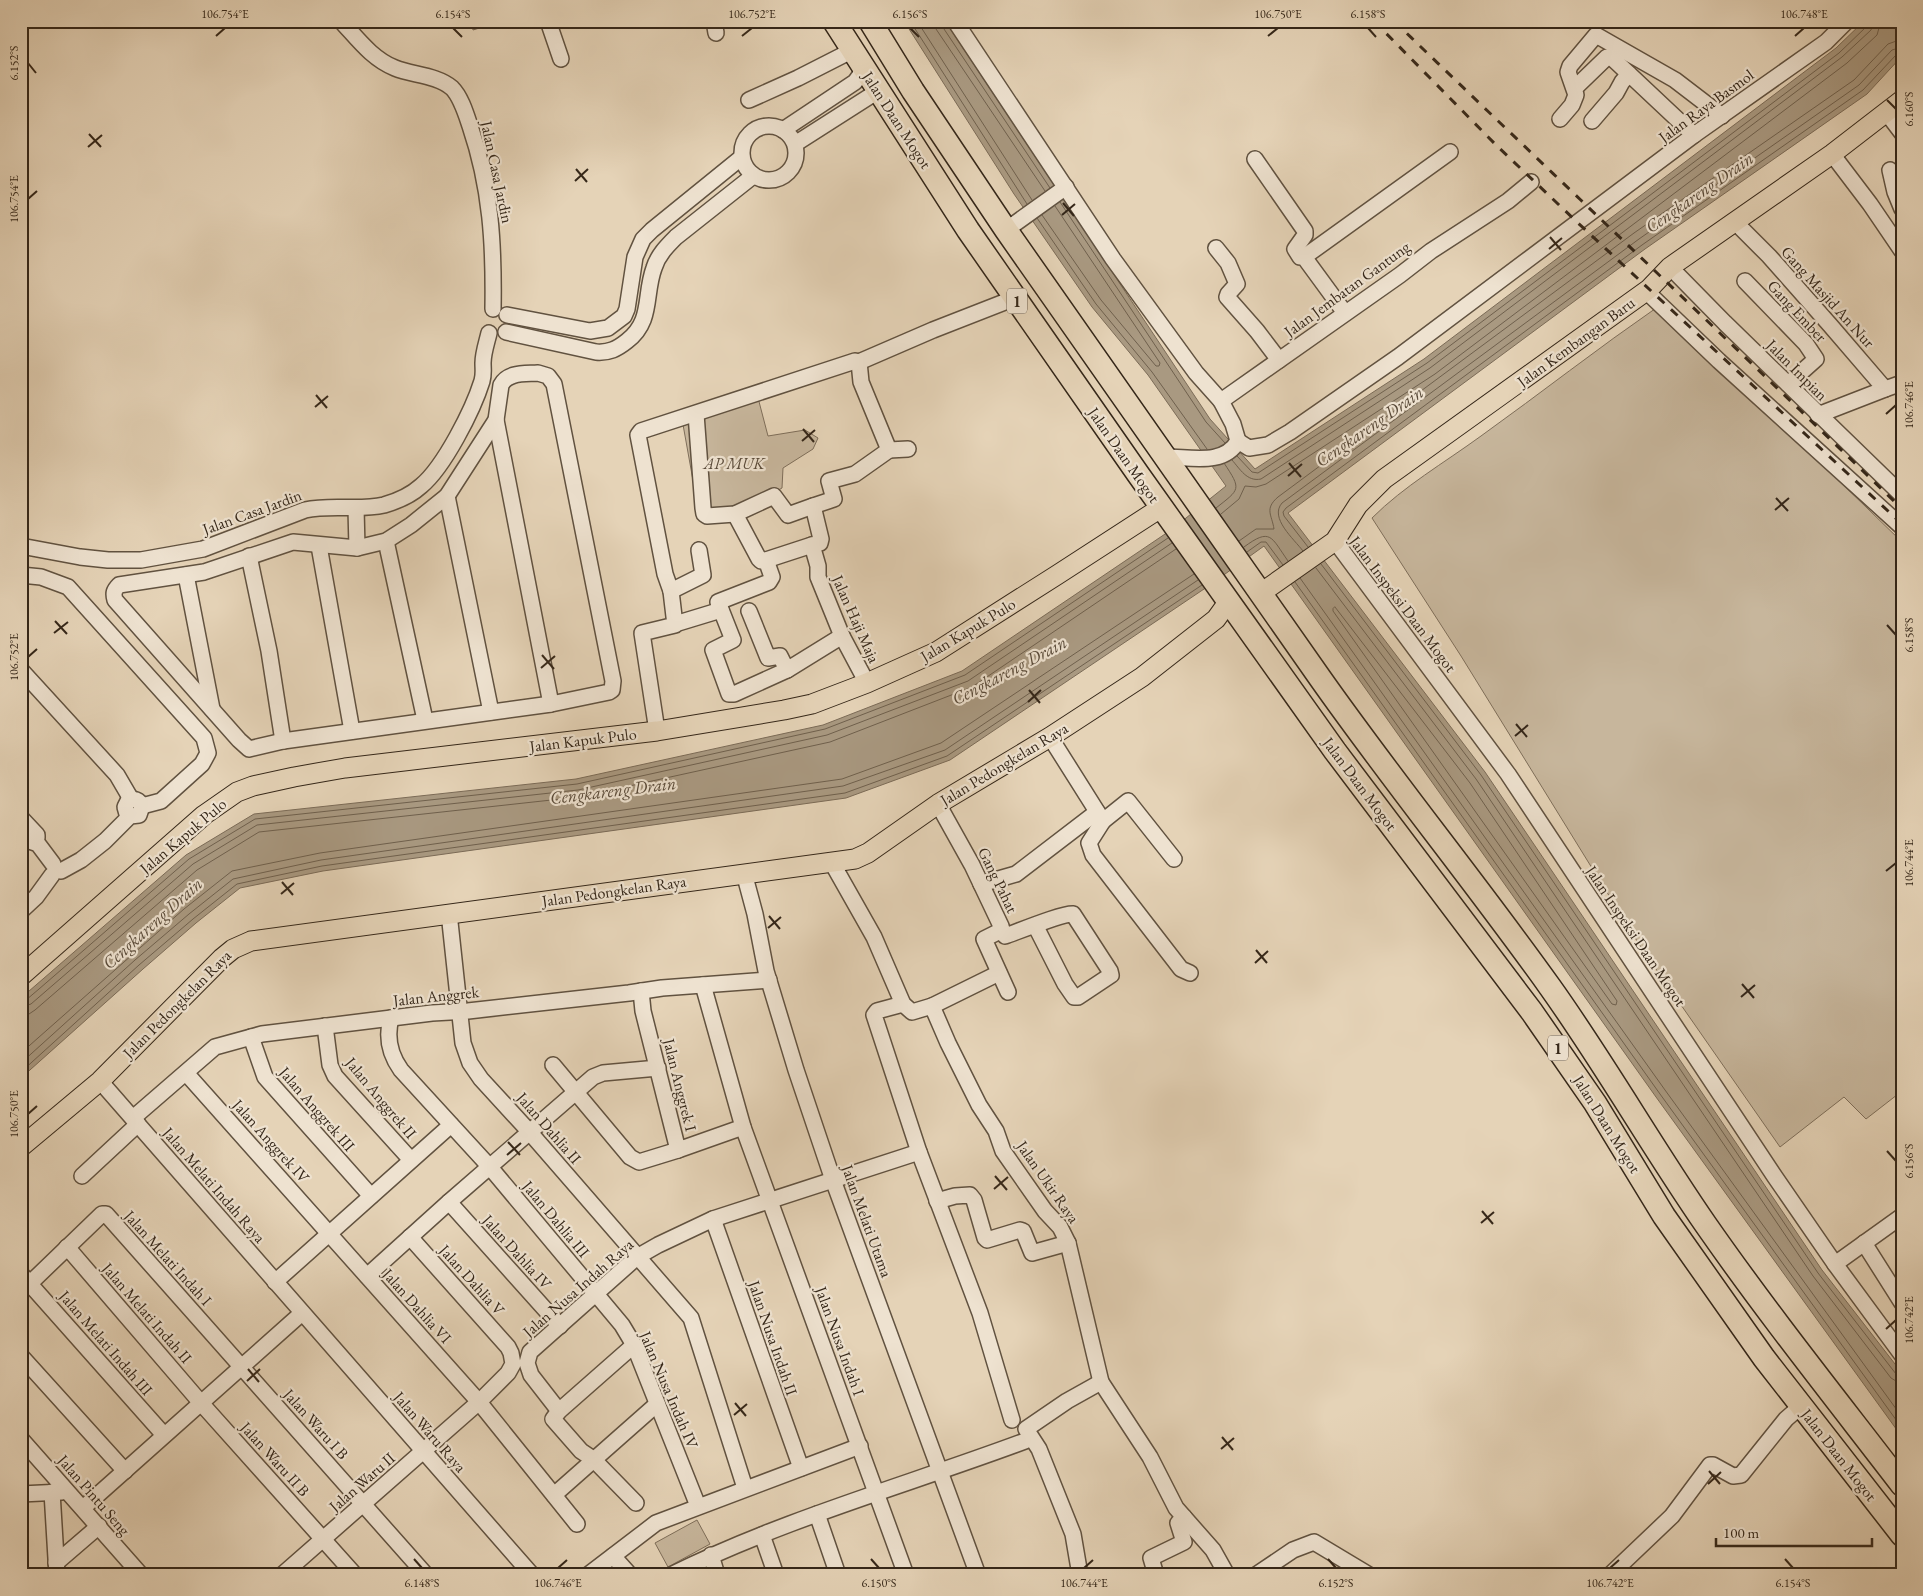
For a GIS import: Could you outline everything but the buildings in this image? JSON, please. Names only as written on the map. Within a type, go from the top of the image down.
[{"type":"highway","name":"Jalan Daan Mogot","points":[[834,21],[968,230],[1168,515],[1335,751],[1532,1012],[1595,1103],[1664,1216],[1764,1358],[1902,1535]]},
{"type":"highway","name":"Jalan Daan Mogot","points":[[870,21],[902,73],[1013,225],[1166,457],[1200,504],[1264,585],[1360,735],[1550,986],[1600,1058],[1699,1215],[1902,1485]]},
{"type":"highway","points":[[878,90],[902,73]]},
{"type":"main road","name":"Jalan Kembangan Baru","points":[[1264,585],[1330,545],[1358,505],[1384,479],[1646,292],[1670,267],[1734,222],[1790,187],[1902,100]]},
{"type":"main road","name":"Jalan Kapuk Pulo","points":[[21,976],[204,815],[237,792],[253,786],[345,768],[657,731],[812,704],[867,683],[936,652],[1168,515]]},
{"type":"main road","name":"Jalan Pedongkelan Raya","points":[[21,1147],[100,1081],[222,958],[242,944],[251,941],[449,913],[855,859],[868,853],[938,804],[1050,737],[1142,677],[1216,619],[1231,604]]},
{"type":"street","name":"Jalan Casa Jardin","points":[[341,21],[379,60],[395,68],[452,88],[459,99],[477,147],[490,211],[500,312]]},
{"type":"street","points":[[548,21],[561,59]]},
{"type":"street","points":[[955,21],[1064,189],[1196,373],[1221,401],[1233,424],[1237,443],[1229,453],[1213,458],[1166,457]]},
{"type":"street","name":"Jalan Raya Basmol","points":[[1237,443],[1249,448],[1268,444],[1290,432],[1398,358],[1694,135],[1826,42],[1847,21]]},
{"type":"street","points":[[1560,119],[1572,105],[1576,94],[1568,72],[1570,66],[1596,35],[1675,80],[1722,116]]},
{"type":"street","points":[[1577,86],[1609,57],[1694,135]]},
{"type":"street","points":[[749,100],[798,78],[857,58],[860,76],[855,82],[783,130]]},
{"type":"street","points":[[1592,121],[1629,74]]},
{"type":"street","points":[[795,144],[878,90]]},
{"type":"street","points":[[1886,112],[1902,133]]},
{"type":"street","points":[[775,127],[783,130],[795,144],[795,161],[792,169],[777,180],[769,181],[753,176],[742,157],[742,148],[745,140],[758,128],[775,127]]},
{"type":"street","points":[[1255,159],[1305,231],[1305,235],[1295,249],[1298,256],[1304,256],[1450,152]]},
{"type":"street","points":[[1832,154],[1870,204],[1902,251]]},
{"type":"street","points":[[742,157],[643,239],[635,257],[632,270],[628,310],[620,320],[608,328],[590,331],[489,311],[484,318],[484,326],[498,333],[596,352],[611,351],[622,346],[641,328],[646,316],[654,268],[658,257],[676,237],[753,176]]},
{"type":"street","points":[[1890,170],[1895,192],[1902,209]]},
{"type":"street","name":"Jalan Jembatan Gantung","points":[[1221,401],[1431,251],[1508,201],[1530,182]]},
{"type":"street","points":[[1013,225],[1064,189]]},
{"type":"street","name":"Gang Masjid An Nur","points":[[1734,222],[1812,303],[1884,389]]},
{"type":"street","points":[[1216,248],[1228,263],[1237,284],[1227,297],[1279,360]]},
{"type":"street","points":[[1304,256],[1345,313]]},
{"type":"street","name":"Jalan Impian","points":[[1670,267],[1818,415],[1902,495]]},
{"type":"street","name":"Gang Ember","points":[[1745,281],[1806,344],[1816,359],[1788,384]]},
{"type":"street","points":[[1646,292],[1902,527]]},
{"type":"street","points":[[675,624],[671,591],[665,574],[638,435],[641,431],[855,360],[859,362],[933,330],[1015,298]]},
{"type":"street","points":[[498,333],[510,323],[500,312]]},
{"type":"street","name":"Jalan Casa Jardin","points":[[22,547],[80,557],[108,560],[142,560],[202,549],[305,510],[331,506],[356,508],[383,505],[404,498],[423,486],[452,445],[477,395],[484,372],[490,365],[498,333]]},
{"type":"street","points":[[859,362],[861,382],[890,450]]},
{"type":"street","points":[[496,420],[448,496],[411,525],[386,541],[357,548],[319,546],[292,542],[204,572],[119,585],[115,588],[113,594],[119,606],[244,746],[249,749],[283,741],[424,720],[552,704],[606,694],[612,690],[613,681],[556,394],[548,376],[538,373],[508,377],[501,385],[496,420],[552,704]]},
{"type":"street","points":[[1818,415],[1902,383]]},
{"type":"street","points":[[696,414],[703,508],[704,514],[707,516],[736,514],[774,496],[788,515],[834,499],[829,481],[855,474],[890,450],[908,449]]},
{"type":"street","points":[[448,496],[491,712]]},
{"type":"street","points":[[736,514],[760,561],[821,541],[813,506]]},
{"type":"street","points":[[356,508],[357,548]]},
{"type":"street","points":[[386,541],[424,720]]},
{"type":"street","name":"Jalan Haji Maja","points":[[812,545],[818,566],[818,577],[842,636],[867,683]]},
{"type":"street","name":"Jalan Inspeksi Daan Mogot","points":[[1330,545],[1508,774],[1775,1177],[1835,1264],[1902,1355]]},
{"type":"street","points":[[319,546],[352,731]]},
{"type":"street","points":[[671,591],[703,575],[699,550]]},
{"type":"street","points":[[249,556],[269,651],[283,741]]},
{"type":"street","points":[[766,560],[772,578],[771,581],[718,602],[733,640],[712,650],[729,694],[734,694],[787,670],[842,636]]},
{"type":"street","points":[[21,575],[41,577],[68,587],[204,738],[208,753],[202,764],[162,801],[131,807],[93,850],[80,860],[55,869],[21,899]]},
{"type":"street","points":[[186,575],[212,710]]},
{"type":"street","points":[[657,731],[642,633],[675,625],[721,610]]},
{"type":"street","points":[[749,610],[768,658],[780,656],[787,670]]},
{"type":"street","points":[[21,670],[117,775],[131,807]]},
{"type":"street","points":[[21,685],[131,807]]},
{"type":"street","points":[[1050,737],[1100,817]]},
{"type":"street","points":[[981,884],[1016,874],[1100,817],[1128,801],[1174,859]]},
{"type":"street","name":"Gang Pahat","points":[[938,804],[981,884],[1002,930],[984,939],[1008,992]]},
{"type":"street","points":[[1100,817],[1090,843],[1093,855],[1181,969],[1190,973]]},
{"type":"street","points":[[21,818],[36,835],[38,844],[55,869]]},
{"type":"street","points":[[21,832],[29,841],[38,844]]},
{"type":"street","points":[[831,861],[874,937],[903,1004],[912,1012],[932,1006],[999,973]]},
{"type":"street","points":[[21,911],[36,897],[55,869]]},
{"type":"street","name":"Jalan Melati Utama","points":[[744,873],[769,980],[796,1070],[833,1180],[978,1575]]},
{"type":"street","name":"Jalan Dahlia II","points":[[449,913],[463,1043],[470,1063],[481,1078],[691,1318],[746,1488]]},
{"type":"street","points":[[1002,930],[1005,936],[1035,925],[1068,914],[1073,914],[1110,970],[1111,976],[1078,997],[1074,997],[1065,984],[1035,925]]},
{"type":"street","name":"Jalan Anggrek","points":[[82,1176],[136,1121],[215,1047],[262,1034],[391,1018],[641,991],[769,980]]},
{"type":"street","points":[[703,985],[743,1127],[770,1200]]},
{"type":"street","name":"Jalan Anggrek I","points":[[641,991],[643,1011],[678,1150],[743,1127]]},
{"type":"street","points":[[903,1004],[877,1011],[874,1015],[919,1152],[980,1313],[1012,1420]]},
{"type":"street","name":"Jalan Ukir Raya","points":[[932,1006],[979,1105],[996,1131],[1003,1151],[1045,1210],[1060,1227],[1068,1243],[1101,1382],[1150,1457],[1176,1508],[1213,1550],[1227,1575]]},
{"type":"street","points":[[391,1018],[389,1041],[395,1061],[408,1078],[489,1166]]},
{"type":"street","name":"Jalan Anggrek II","points":[[325,1026],[330,1065],[335,1076],[411,1160]]},
{"type":"street","name":"Jalan Anggrek III","points":[[251,1037],[265,1077],[371,1196]]},
{"type":"street","points":[[553,1065],[635,1161],[639,1162],[678,1150]]},
{"type":"street","points":[[366,1276],[489,1166],[593,1077],[603,1073],[658,1068]]},
{"type":"street","name":"Jalan Anggrek IV","points":[[186,1073],[330,1233]]},
{"type":"street","name":"Jalan Melati Indah Raya","points":[[100,1081],[302,1313]]},
{"type":"street","points":[[275,1282],[451,1126]]},
{"type":"street","name":"Jalan Nusa Indah Raya","points":[[636,1503],[552,1419],[559,1411],[531,1376],[528,1363],[530,1352],[637,1257],[658,1245],[713,1219],[919,1152]]},
{"type":"street","name":"Jalan Dahlia III","points":[[489,1166],[596,1293]]},
{"type":"street","points":[[937,1201],[955,1196],[970,1195],[974,1200],[987,1240],[1020,1230],[1023,1231],[1032,1253],[1068,1243]]},
{"type":"street","name":"Jalan Nusa Indah I","points":[[770,1200],[906,1575]]},
{"type":"street","name":"Jalan Dahlia IV","points":[[448,1202],[560,1326]]},
{"type":"street","name":"Jalan Melati Indah I","points":[[24,1283],[67,1247],[102,1214],[106,1214],[242,1367]]},
{"type":"street","points":[[1835,1264],[1902,1216]]},
{"type":"street","name":"Jalan Nusa Indah II","points":[[713,1219],[801,1468]]},
{"type":"street","name":"Jalan Dahlia VI","points":[[330,1233],[479,1402],[577,1524]]},
{"type":"street","name":"Jalan Dahlia V","points":[[410,1237],[508,1347]]},
{"type":"street","points":[[1864,1243],[1902,1303]]},
{"type":"street","name":"Jalan Melati Indah II","points":[[67,1247],[201,1403]]},
{"type":"street","name":"Jalan Melati Indah III","points":[[24,1283],[164,1435]]},
{"type":"street","name":"Jalan Nusa Indah IV","points":[[596,1293],[622,1325],[634,1345],[698,1506]]},
{"type":"street","points":[[83,1508],[302,1313]]},
{"type":"street","name":"Jalan Waru Raya","points":[[302,1313],[532,1575]]},
{"type":"street","points":[[559,1411],[634,1345]]},
{"type":"street","name":"Jalan Waru II","points":[[285,1574],[479,1402],[512,1368],[512,1358],[508,1347]]},
{"type":"street","points":[[21,1356],[125,1470]]},
{"type":"street","name":"Jalan Waru I B","points":[[242,1367],[426,1575]]},
{"type":"street","points":[[1080,1575],[1073,1534],[1039,1449],[1026,1429],[1101,1382]]},
{"type":"street","name":"Jalan Waru II B","points":[[201,1403],[324,1538]]},
{"type":"street","points":[[554,1495],[657,1404]]},
{"type":"street","points":[[1612,1574],[1672,1516],[1710,1465],[1714,1465],[1733,1476],[1741,1475],[1786,1419],[1801,1406]]},
{"type":"street","points":[[671,1575],[711,1555],[762,1535],[1025,1442],[1030,1436]]},
{"type":"street","name":"Jalan Pintu Seng","points":[[21,1439],[141,1575]]},
{"type":"street","points":[[588,1575],[656,1523],[860,1446]]},
{"type":"street","points":[[21,1494],[68,1491]]},
{"type":"street","points":[[52,1492],[57,1569]]},
{"type":"street","points":[[817,1514],[838,1575]]},
{"type":"street","points":[[1156,1575],[1152,1558],[1184,1542],[1178,1523],[1184,1517]]},
{"type":"street","points":[[57,1569],[99,1526]]},
{"type":"street","points":[[762,1535],[776,1575]]},
{"type":"street","points":[[324,1538],[355,1575]]},
{"type":"street","points":[[1256,1575],[1293,1550],[1314,1542],[1369,1575]]},
{"type":"street","points":[[711,1555],[717,1575]]},
{"type":"street","points":[[613,1556],[630,1575]]},
{"type":"green space","points":[[1659,306],[1902,542],[1902,1091],[1866,1119],[1844,1097],[1780,1147],[1642,949],[1461,656],[1372,518],[1411,485]]},
{"type":"green space","name":"AP MUK","points":[[757,394],[768,436],[805,430],[818,438],[813,449],[783,468],[782,488],[770,495],[703,517],[694,486],[682,419]]},
{"type":"green space","points":[[697,1520],[710,1544],[668,1567],[655,1543]]},
{"type":"water","points":[[471,21],[502,21],[473,30]]},
{"type":"water","name":"Cengkareng Drain","points":[[904,21],[945,21],[1210,419],[1255,469],[1424,359],[1836,48],[1864,21],[1902,21],[1902,56],[1867,94],[1645,249],[1288,513],[1485,772],[1822,1270],[1902,1373],[1902,1437],[1656,1097],[1264,546],[1207,587],[950,760],[846,798],[323,871],[240,888],[196,923],[21,1078],[21,998],[186,855],[254,814],[576,779],[823,725],[962,671],[1171,530],[1226,486],[1148,375],[1092,307],[1014,194]]},
{"type":"railway","points":[[1374,21],[1495,144],[1902,524]]},
{"type":"railway","points":[[1394,21],[1902,509]]}]
